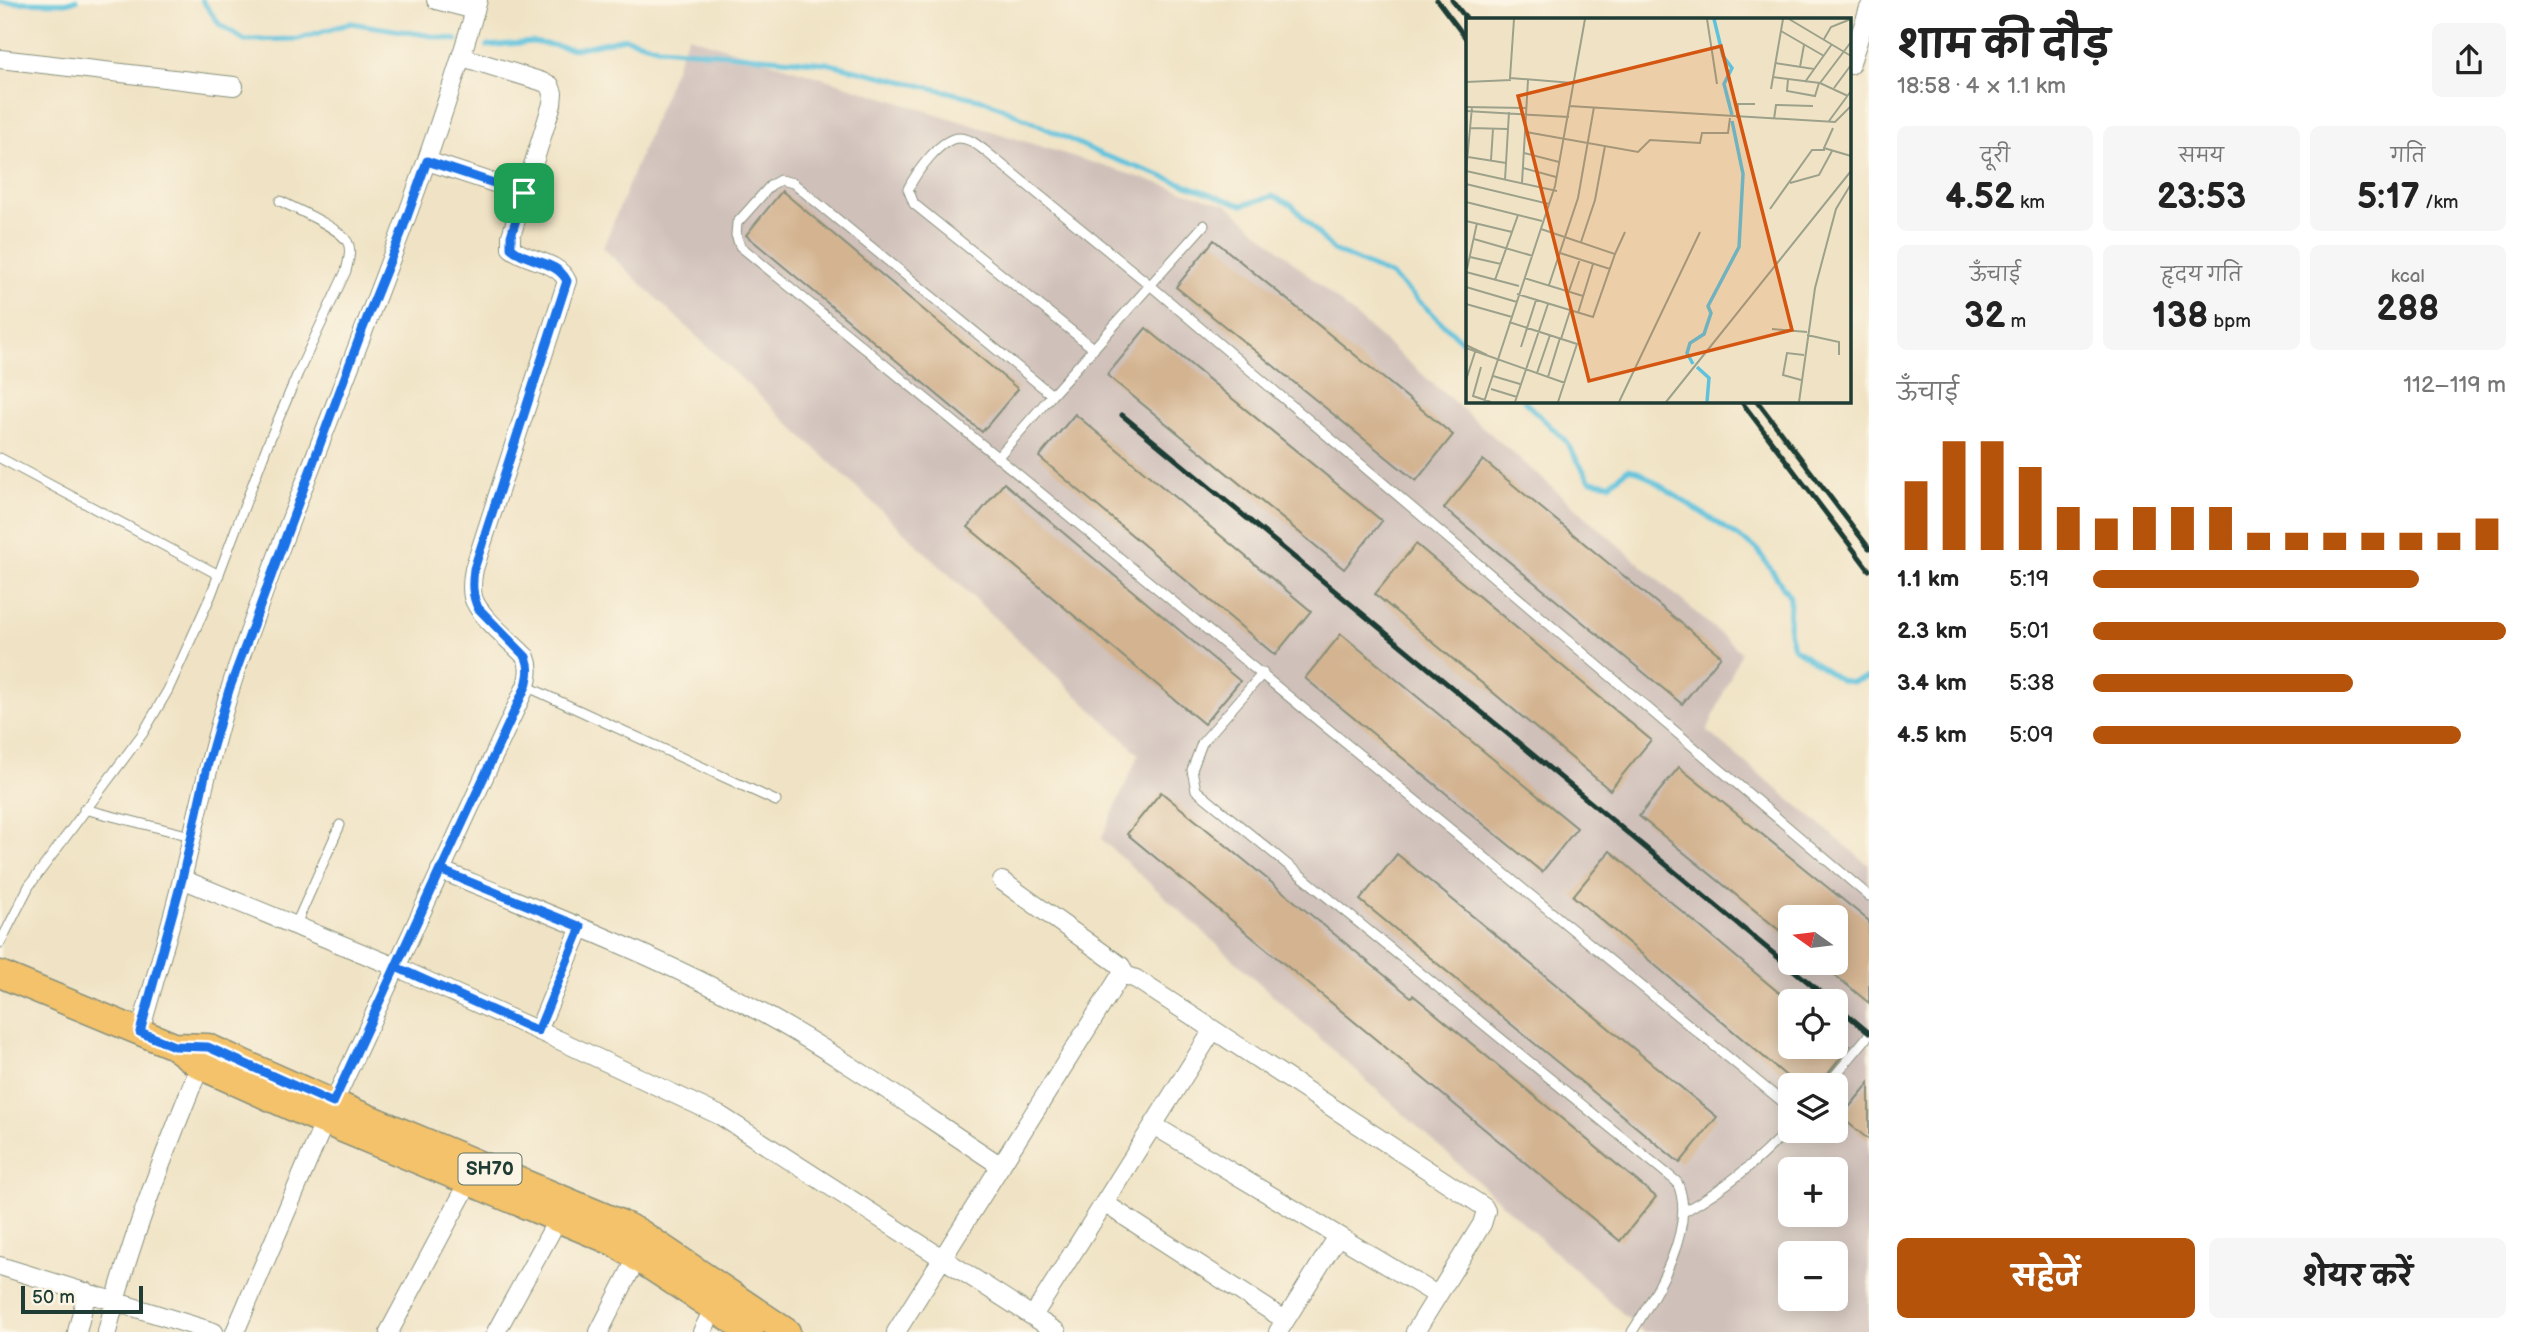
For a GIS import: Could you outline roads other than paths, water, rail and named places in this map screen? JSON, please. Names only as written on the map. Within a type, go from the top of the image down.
[{"type":"main road","name":"SH70","points":[[0,974],[204,1057],[329,1112],[469,1182],[613,1242],[643,1247],[787,1332]]},
{"type":"main road","name":"SH70","points":[[329,1112],[620,1223],[643,1247],[714,1308],[750,1332]]},
{"type":"street","points":[[140,1032],[182,879],[207,767],[244,646],[402,231],[462,57],[477,5],[436,0]]},
{"type":"street","points":[[1852,59],[1869,8]]},
{"type":"street","points":[[235,1332],[329,1112],[526,686],[529,664],[526,657],[478,608],[473,598],[472,585],[474,569],[567,281],[564,274],[556,268],[518,254],[511,248],[511,236],[552,104],[553,93],[550,85],[462,57]]},
{"type":"street","points":[[0,59],[234,86]]},
{"type":"street","points":[[427,161],[524,193]]},
{"type":"street","points":[[440,870],[581,927],[763,1013],[1001,1166]]},
{"type":"street","points":[[182,879],[396,967],[721,1116],[1057,1332]]},
{"type":"street","points":[[1002,881],[1121,966],[1125,975],[1136,979],[1484,1207],[1486,1212],[1482,1224],[1415,1332]]},
{"type":"street","points":[[538,1031],[581,927]]},
{"type":"street","points":[[896,1332],[1119,978],[1125,975]]},
{"type":"street","points":[[1032,1316],[1213,1030]]},
{"type":"street","points":[[107,1332],[115,1300],[153,1188],[204,1057]]},
{"type":"street","points":[[1153,1125],[1437,1295]]},
{"type":"street","points":[[389,1332],[469,1182]]},
{"type":"street","points":[[1104,1203],[1282,1326],[1338,1236]]},
{"type":"street","points":[[496,1332],[558,1219]]},
{"type":"street","points":[[599,1332],[643,1247]]},
{"type":"street","points":[[0,1266],[214,1332]]},
{"type":"street","points":[[76,1332],[87,1292]]},
{"type":"street","points":[[702,1332],[714,1308]]},
{"type":"lane","points":[[1094,349],[914,204],[908,189],[916,172],[948,139],[972,141],[1150,285],[1869,896]]},
{"type":"lane","points":[[1052,395],[793,183],[780,180],[771,185],[737,223],[736,235],[740,246],[1778,1098]]},
{"type":"lane","points":[[0,943],[29,886],[143,733],[168,690],[219,575],[267,446],[346,271],[350,256],[348,243],[337,232],[281,201]]},
{"type":"lane","points":[[997,458],[1204,225]]},
{"type":"lane","points":[[0,458],[219,575]]},
{"type":"lane","points":[[1262,673],[1202,743],[1192,770],[1196,790],[1677,1182],[1683,1195],[1685,1211],[1678,1239],[1654,1296],[1632,1332]]},
{"type":"lane","points":[[526,686],[776,801]]},
{"type":"lane","points":[[84,809],[191,836]]},
{"type":"lane","points":[[296,924],[340,825]]},
{"type":"lane","points":[[1837,1073],[1869,1035]]},
{"type":"lane","points":[[1685,1211],[1728,1185],[1778,1140]]},
{"type":"waterway","points":[[0,2],[66,3],[76,0]]},
{"type":"waterway","points":[[202,0],[220,25],[245,40],[298,39],[351,23],[457,40]]},
{"type":"waterway","points":[[487,46],[533,42],[575,49],[625,38],[661,48],[826,63],[987,101],[1103,155],[1242,205],[1273,196],[1292,205],[1333,250],[1392,276],[1466,345]]},
{"type":"waterway","points":[[1525,402],[1565,440],[1590,481],[1610,484],[1628,469],[1638,471],[1757,549],[1790,597],[1789,632],[1793,647],[1840,680],[1851,682],[1869,677]]},
{"type":"railway","points":[[1437,0],[1466,38]]},
{"type":"railway","points":[[1452,0],[1466,18]]},
{"type":"railway","points":[[1742,402],[1869,570]]},
{"type":"railway","points":[[1758,402],[1869,548]]},
{"type":"railway","points":[[1122,415],[1816,989]]},
{"type":"railway","points":[[1848,1015],[1869,1033]]}]
